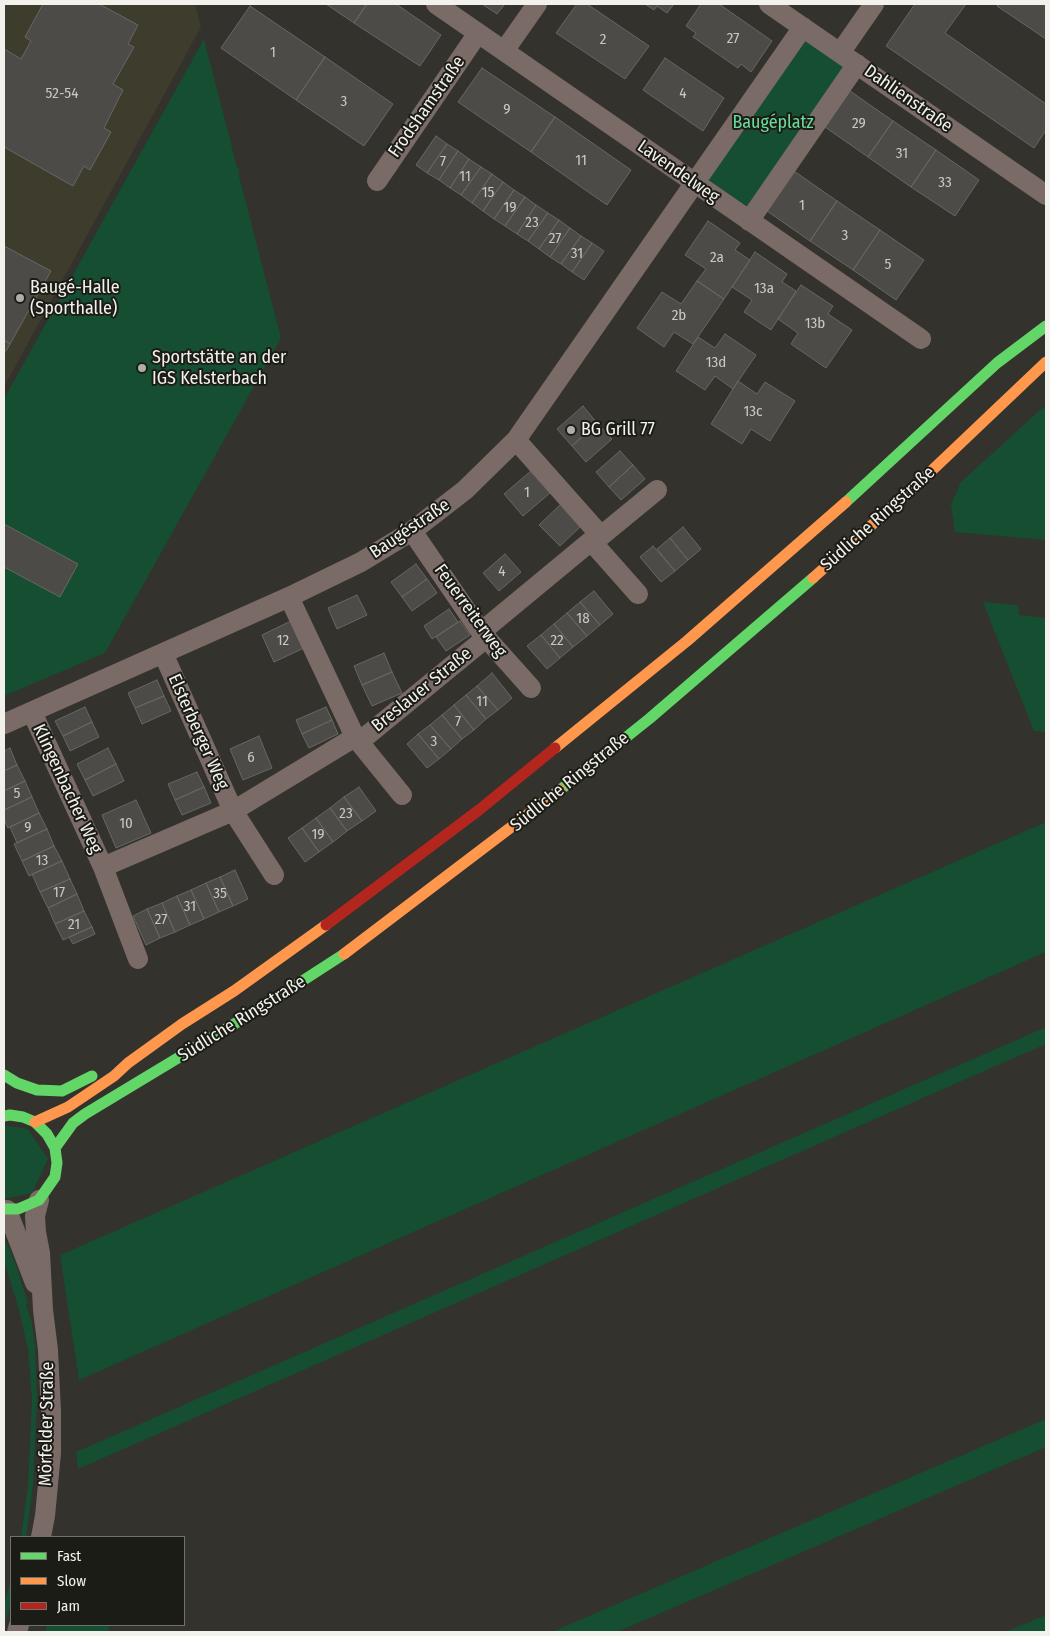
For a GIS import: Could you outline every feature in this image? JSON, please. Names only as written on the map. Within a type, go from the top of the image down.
[{"type":"main road","name":"Südliche Ringstraße","points":[[35,1122],[68,1107],[114,1076],[128,1062],[182,1024],[234,991],[303,943],[548,756],[759,579],[894,458],[996,363],[1046,326]]},
{"type":"main road","name":"Südliche Ringstraße","points":[[55,1148],[73,1123],[85,1114],[322,969],[533,812],[670,701],[813,578],[925,477],[1046,362]]},
{"type":"main road","points":[[4,1075],[17,1083],[38,1090],[62,1091],[101,1071],[128,1062]]},
{"type":"main road","points":[[6,1111],[35,1122],[47,1134],[55,1148],[57,1163],[55,1177],[48,1189],[38,1200],[18,1209],[6,1209]]},
{"type":"street","name":"Lavendelweg","points":[[436,4],[921,339]]},
{"type":"street","points":[[504,51],[537,4]]},
{"type":"street","name":"Dahlienstraße","points":[[770,4],[1046,195]]},
{"type":"street","points":[[840,53],[874,4]]},
{"type":"street","points":[[694,183],[803,27]]},
{"type":"street","name":"Frodshamstraße","points":[[377,181],[478,33]]},
{"type":"street","points":[[749,221],[857,64]]},
{"type":"street","name":"Baugéstraße","points":[[4,724],[289,597],[361,562],[412,531],[465,490],[516,440],[694,183]]},
{"type":"street","name":"Südliche Ringstraße","points":[[996,363],[1046,312]]},
{"type":"street","points":[[516,440],[596,538],[638,594]]},
{"type":"street","name":"Breslauer Straße","points":[[357,740],[596,538],[658,490]]},
{"type":"street","name":"Feuerreiterweg","points":[[412,531],[483,635],[531,688]]},
{"type":"street","points":[[289,597],[357,740],[402,795]]},
{"type":"street","name":"Elsterberger Weg","points":[[163,654],[233,811],[274,875]]},
{"type":"street","name":"Klingenbacher Weg","points":[[32,712],[103,867],[138,960]]},
{"type":"street","name":"Elsterberger Weg","points":[[233,811],[357,740]]},
{"type":"street","name":"Klingenbacher Weg","points":[[103,867],[233,811]]},
{"type":"street","name":"Mörfelder Straße","points":[[38,1200],[35,1216],[42,1270],[43,1310],[48,1350],[51,1453],[41,1536]]},
{"type":"street","name":"Mörfelder Straße","points":[[6,1209],[33,1276],[43,1310]]},
{"type":"shaded area","points":[[4,4],[195,4],[201,27],[4,387]]},
{"type":"green space","name":"Baugéplatz","points":[[790,29],[855,74],[756,217],[691,172]]},
{"type":"green space","name":"Sportstätte an der IGS Kelsterbach","points":[[204,39],[237,167],[240,169],[238,172],[281,338],[105,653],[4,696],[4,399]]},
{"type":"green space","points":[[1046,407],[1046,540],[955,532],[951,505],[961,482],[1041,409]]},
{"type":"green space","points":[[983,602],[1018,605],[1019,615],[1046,618],[1046,732],[1034,731]]},
{"type":"green space","points":[[1046,822],[1046,952],[79,1380],[60,1255]]},
{"type":"green space","points":[[1046,1027],[1046,1044],[78,1469],[76,1452]]},
{"type":"green space","points":[[4,1125],[28,1129],[48,1159],[32,1193],[4,1199]]},
{"type":"green space","points":[[4,1240],[16,1265],[28,1303],[26,1304],[32,1323],[35,1346],[37,1399],[33,1487],[26,1536],[21,1536],[28,1486],[32,1400],[28,1349],[18,1306],[4,1261]]},
{"type":"green space","points":[[1046,1419],[1046,1447],[617,1632],[552,1632]]},
{"type":"green space","points":[[10,1583],[10,1606],[4,1627],[4,1606]]},
{"type":"green space","points":[[1046,1615],[1046,1632],[1005,1632]]},
{"type":"green space","points":[[47,1626],[108,1626],[110,1632],[45,1632]]},
{"type":"building","points":[[43,4],[99,4],[138,25],[128,44],[134,47],[113,84],[123,90],[104,128],[111,132],[90,170],[84,166],[73,186],[4,147],[4,49],[21,59],[31,41],[25,37]]},
{"type":"building","points":[[326,4],[367,4],[354,23]]},
{"type":"building","points":[[367,4],[396,4],[441,35],[420,66],[354,23]]},
{"type":"building","points":[[482,4],[505,4],[497,14]]},
{"type":"building","points":[[577,4],[587,4],[649,46],[625,79],[556,33]]},
{"type":"building","points":[[645,4],[674,4],[667,13],[657,6],[654,10]]},
{"type":"building","points":[[701,4],[719,4],[772,41],[751,72],[741,64],[738,68],[693,37],[696,33],[686,26]]},
{"type":"building","points":[[915,4],[966,4],[945,33],[1046,104],[1046,130],[1034,148],[886,46]]},
{"type":"building","points":[[999,4],[1046,4],[1046,39],[997,6]]},
{"type":"building","points":[[250,6],[325,57],[296,100],[221,48]]},
{"type":"building","points":[[325,57],[393,104],[364,146],[296,100]]},
{"type":"building","points":[[665,58],[724,98],[703,131],[643,90]]},
{"type":"building","points":[[482,68],[555,117],[531,152],[458,102]]},
{"type":"building","points":[[850,91],[893,121],[868,157],[825,127]]},
{"type":"building","points":[[555,117],[631,170],[607,205],[531,152]]},
{"type":"building","points":[[893,121],[936,150],[911,187],[868,157]]},
{"type":"building","points":[[436,136],[447,144],[427,173],[416,165]]},
{"type":"building","points":[[447,144],[458,151],[439,180],[427,173]]},
{"type":"building","points":[[936,150],[979,180],[955,216],[911,187]]},
{"type":"building","points":[[458,151],[469,159],[450,188],[439,180]]},
{"type":"building","points":[[469,159],[481,167],[461,195],[450,188]]},
{"type":"building","points":[[481,167],[492,174],[472,203],[461,195]]},
{"type":"building","points":[[794,171],[837,201],[810,241],[767,211]]},
{"type":"building","points":[[492,174],[503,182],[483,211],[472,203]]},
{"type":"building","points":[[503,182],[514,190],[494,219],[483,211]]},
{"type":"building","points":[[514,190],[525,197],[505,226],[494,219]]},
{"type":"building","points":[[525,197],[536,205],[517,234],[505,226]]},
{"type":"building","points":[[837,201],[880,230],[853,270],[810,241]]},
{"type":"building","points":[[536,205],[548,213],[528,241],[517,234]]},
{"type":"building","points":[[548,213],[559,220],[539,249],[528,241]]},
{"type":"building","points":[[559,220],[570,228],[550,257],[539,249]]},
{"type":"building","points":[[708,221],[740,243],[735,250],[750,260],[724,299],[697,281],[706,269],[685,255]]},
{"type":"building","points":[[570,228],[581,236],[561,264],[550,257]]},
{"type":"building","points":[[880,230],[924,260],[896,300],[853,270]]},
{"type":"building","points":[[581,236],[592,243],[572,272],[561,264]]},
{"type":"building","points":[[592,243],[604,251],[584,280],[572,272]]},
{"type":"building","name":"Baugé-Halle (Sporthalle)","points":[[4,246],[51,271],[10,344],[4,340]]},
{"type":"building","points":[[755,252],[787,274],[782,282],[796,291],[771,330],[744,312],[752,300],[732,287]]},
{"type":"building","points":[[697,281],[724,299],[693,344],[674,332],[664,347],[637,328],[662,292],[681,304]]},
{"type":"building","points":[[801,285],[833,306],[828,314],[852,330],[826,368],[791,344],[798,333],[778,319]]},
{"type":"building","points":[[725,334],[756,355],[733,389],[715,376],[705,390],[676,371],[698,337],[715,348]]},
{"type":"building","points":[[4,340],[10,344],[6,351],[4,350]]},
{"type":"building","points":[[738,381],[757,394],[765,382],[795,401],[770,441],[751,429],[742,444],[711,424]]},
{"type":"building","points":[[583,406],[597,423],[572,446],[557,429]]},
{"type":"building","points":[[597,423],[612,439],[586,462],[572,446]]},
{"type":"building","points":[[620,451],[633,465],[609,487],[596,472]]},
{"type":"building","points":[[633,465],[645,479],[621,500],[609,487]]},
{"type":"building","points":[[531,471],[550,493],[523,516],[504,494]]},
{"type":"building","points":[[561,504],[582,525],[560,546],[539,525]]},
{"type":"building","points":[[4,524],[78,564],[60,597],[4,567]]},
{"type":"building","points":[[683,527],[701,549],[688,560],[670,538]]},
{"type":"building","points":[[670,538],[688,560],[675,571],[657,549]]},
{"type":"building","points":[[653,546],[675,571],[661,582],[640,557]]},
{"type":"building","points":[[505,554],[521,572],[499,591],[483,573]]},
{"type":"building","points":[[416,564],[427,579],[402,597],[391,582]]},
{"type":"building","points":[[427,579],[437,593],[412,611],[402,597]]},
{"type":"building","points":[[594,591],[613,614],[600,625],[580,602]]},
{"type":"building","points":[[357,595],[367,615],[337,629],[328,608]]},
{"type":"building","points":[[580,602],[600,625],[587,636],[567,613]]},
{"type":"building","points":[[449,609],[458,622],[432,639],[424,626]]},
{"type":"building","points":[[567,613],[587,636],[573,647],[554,624]]},
{"type":"building","points":[[291,621],[304,648],[274,662],[262,635]]},
{"type":"building","points":[[460,621],[470,635],[446,651],[436,637]]},
{"type":"building","points":[[554,624],[573,647],[560,658],[541,635]]},
{"type":"building","points":[[541,635],[560,658],[547,669],[527,646]]},
{"type":"building","points":[[384,653],[392,672],[362,685],[354,666]]},
{"type":"building","points":[[392,672],[402,693],[372,706],[362,685]]},
{"type":"building","points":[[492,673],[512,698],[498,710],[477,686]]},
{"type":"building","points":[[157,680],[164,696],[135,708],[128,693]]},
{"type":"building","points":[[477,686],[498,710],[486,719],[466,695]]},
{"type":"building","points":[[466,695],[486,719],[474,730],[454,705]]},
{"type":"building","points":[[164,696],[171,711],[142,724],[135,708]]},
{"type":"building","points":[[454,705],[474,730],[462,739],[442,715]]},
{"type":"building","points":[[85,707],[92,722],[63,736],[55,721]]},
{"type":"building","points":[[326,707],[332,720],[302,734],[296,720]]},
{"type":"building","points":[[442,715],[462,739],[451,749],[430,725]]},
{"type":"building","points":[[332,720],[338,734],[309,748],[302,734]]},
{"type":"building","points":[[92,722],[99,737],[70,751],[63,736]]},
{"type":"building","points":[[430,725],[451,749],[439,759],[418,734]]},
{"type":"building","points":[[418,734],[439,759],[427,768],[407,744]]},
{"type":"building","points":[[259,736],[272,768],[243,780],[230,749]]},
{"type":"building","points":[[10,748],[17,765],[4,771],[4,751]]},
{"type":"building","points":[[108,748],[116,764],[85,780],[77,764]]},
{"type":"building","points":[[116,764],[124,781],[93,796],[85,780]]},
{"type":"building","points":[[17,765],[25,781],[4,791],[4,771]]},
{"type":"building","points":[[197,772],[204,787],[175,800],[168,784]]},
{"type":"building","points":[[25,781],[32,797],[4,810],[4,791]]},
{"type":"building","points":[[204,787],[211,803],[182,815],[175,800]]},
{"type":"building","points":[[359,787],[376,811],[362,821],[344,797]]},
{"type":"building","points":[[32,797],[39,813],[8,828],[4,819],[4,810]]},
{"type":"building","points":[[344,797],[362,821],[347,831],[330,808]]},
{"type":"building","points":[[136,800],[151,833],[116,848],[102,815]]},
{"type":"building","points":[[330,808],[347,831],[333,842],[316,818]]},
{"type":"building","points":[[39,813],[47,829],[17,843],[10,827]]},
{"type":"building","points":[[316,818],[333,842],[319,852],[302,828]]},
{"type":"building","points":[[302,828],[319,852],[305,862],[288,838]]},
{"type":"building","points":[[47,829],[54,846],[22,861],[14,844]]},
{"type":"building","points":[[54,846],[62,861],[29,876],[22,861]]},
{"type":"building","points":[[62,861],[70,879],[40,892],[32,874]]},
{"type":"building","points":[[235,870],[248,899],[233,906],[220,877]]},
{"type":"building","points":[[220,877],[233,906],[219,912],[206,883]]},
{"type":"building","points":[[70,879],[77,894],[48,908],[40,892]]},
{"type":"building","points":[[206,883],[219,912],[204,919],[191,890]]},
{"type":"building","points":[[191,890],[204,919],[190,925],[177,896]]},
{"type":"building","points":[[77,894],[84,911],[55,924],[48,908]]},
{"type":"building","points":[[177,896],[190,925],[175,932],[162,903]]},
{"type":"building","points":[[162,903],[175,932],[160,938],[147,909]]},
{"type":"building","points":[[147,909],[160,938],[146,945],[133,916]]},
{"type":"building","points":[[84,911],[92,927],[63,940],[55,924]]},
{"type":"building","points":[[92,927],[95,934],[73,944],[69,937]]},
{"type":"traffic: fast","points":[[846,502],[997,363],[1046,326]]},
{"type":"traffic: fast","points":[[560,790],[649,719],[813,578]]},
{"type":"traffic: fast","points":[[55,1148],[73,1123],[85,1114],[259,1009],[344,954]]},
{"type":"traffic: fast","points":[[4,1075],[17,1083],[37,1090],[62,1091],[92,1076]]},
{"type":"traffic: fast","points":[[4,1116],[23,1117],[35,1122],[47,1134],[55,1148],[57,1163],[55,1177],[39,1200],[18,1209],[4,1209]]},
{"type":"traffic: slow","points":[[813,578],[925,477],[1046,362]]},
{"type":"traffic: slow","points":[[555,748],[687,641],[846,502]]},
{"type":"traffic: slow","points":[[344,954],[560,790]]},
{"type":"traffic: slow","points":[[35,1122],[68,1107],[114,1076],[128,1063],[182,1024],[234,991],[326,925]]},
{"type":"traffic: jam","points":[[326,925],[479,810],[555,748]]},
{"type":"place","name":"Baugé-Halle (Sporthalle)","points":[[20,298]]},
{"type":"place","name":"Sportstätte an der IGS Kelsterbach","points":[[142,368]]},
{"type":"place","name":"BG Grill 77","points":[[571,430]]}]
